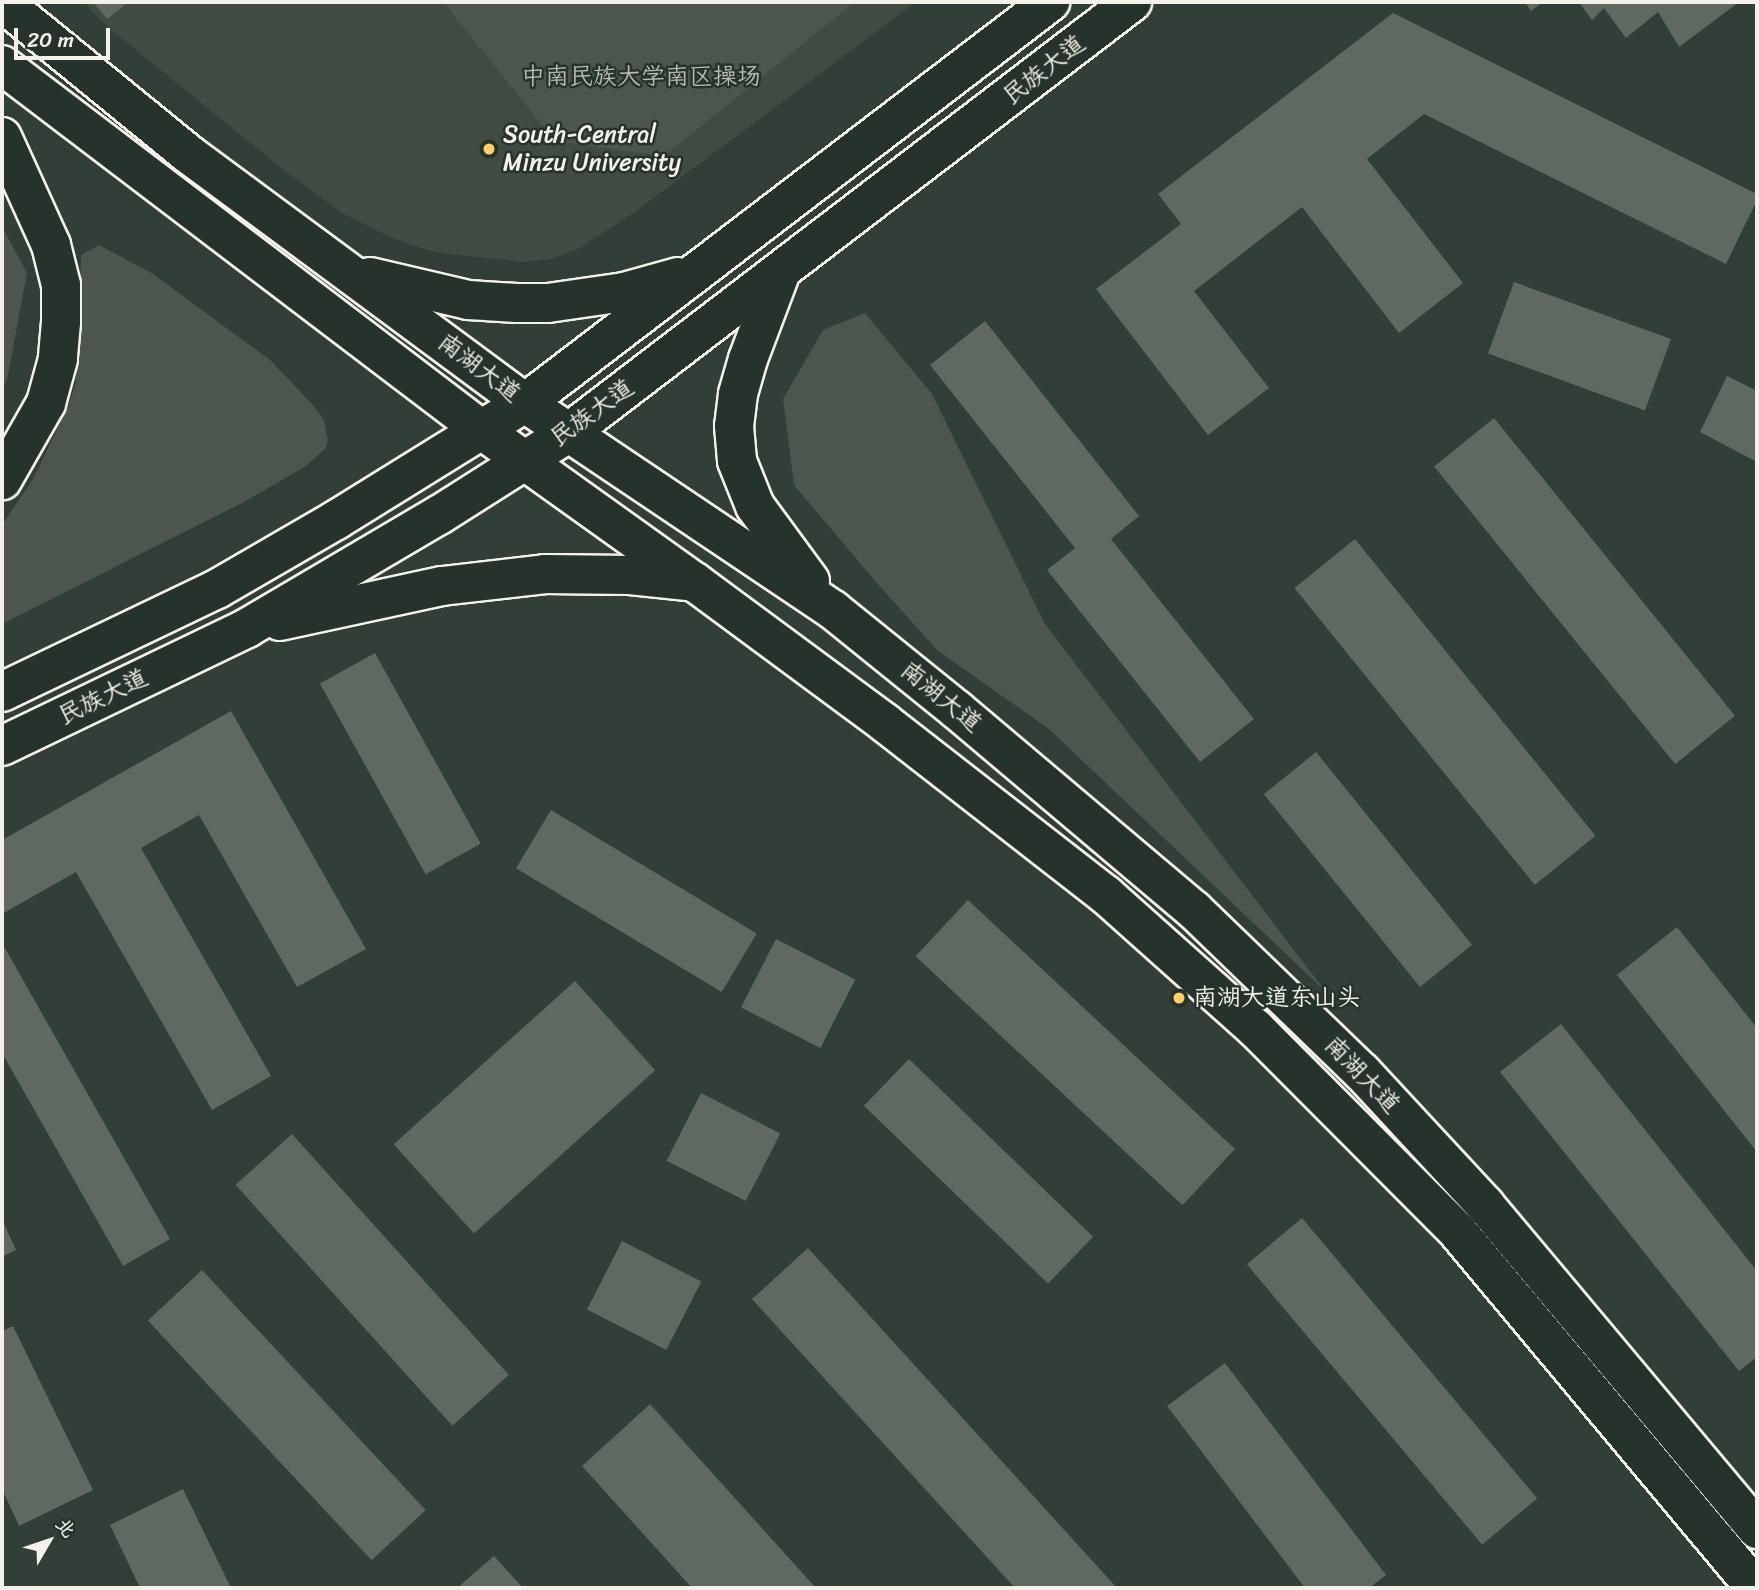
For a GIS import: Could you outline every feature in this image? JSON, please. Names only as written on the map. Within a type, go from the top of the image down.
[{"type":"main road","name":"南湖大道","points":[[2,2],[187,153],[525,403],[833,610],[967,718],[1194,910],[1362,1072],[1485,1205],[1757,1529]]},
{"type":"main road","name":"民族大道","points":[[2,692],[217,589],[525,403],[1050,2]]},
{"type":"main road","name":"民族大道","points":[[2,746],[247,628],[568,433],[780,274],[1132,2]]},
{"type":"main road","name":"南湖大道","points":[[2,65],[482,430],[886,723],[1106,895],[1256,1029],[1457,1231],[1756,1588]]},
{"type":"main road","points":[[2,136],[51,245],[61,285],[58,359],[46,403],[2,480]]},
{"type":"main road","points":[[347,271],[468,300],[548,303],[624,292],[699,271]]},
{"type":"main road","points":[[780,274],[738,394],[734,426],[737,461],[755,506],[833,610]]},
{"type":"main road","points":[[247,628],[442,586],[545,574],[630,575],[696,583]]},
{"type":"shaded area","name":"South-Central Minzu University","points":[[83,2],[916,2],[632,214],[578,249],[550,259],[523,262],[433,252],[392,238],[344,214],[285,171],[110,29]]},
{"type":"green space","name":"中南民族大学南区操场","points":[[443,2],[855,2],[664,156],[555,141]]},
{"type":"green space","points":[[2,227],[27,273],[7,380],[2,389]]},
{"type":"green space","points":[[99,245],[153,274],[270,360],[324,420],[328,440],[326,448],[306,466],[244,502],[2,624],[2,525],[33,479],[75,386],[81,255]]},
{"type":"green space","points":[[865,313],[932,394],[1045,624],[1326,992],[1049,729],[937,650],[794,485],[783,399],[823,330]]},
{"type":"building","points":[[93,2],[128,2],[107,19]]},
{"type":"building","points":[[1525,2],[1543,2],[1531,11]]},
{"type":"building","points":[[1579,2],[1739,2],[1679,47],[1658,12],[1626,38],[1604,8],[1592,20]]},
{"type":"building","points":[[1393,13],[1757,194],[1757,200],[1726,264],[1424,114],[1367,159],[1463,283],[1399,333],[1302,207],[1194,291],[1269,388],[1208,435],[1096,289],[1181,224],[1158,194]]},
{"type":"building","points":[[1514,282],[1671,339],[1645,411],[1488,353]]},
{"type":"building","points":[[985,321],[1139,516],[1111,539],[1254,719],[1200,762],[1047,570],[1075,548],[930,365]]},
{"type":"building","points":[[1727,376],[1757,391],[1757,462],[1700,432]]},
{"type":"building","points":[[1494,418],[1735,716],[1675,764],[1434,466]]},
{"type":"building","points":[[1355,539],[1595,836],[1535,885],[1294,588]]},
{"type":"building","points":[[375,653],[481,844],[426,874],[320,684]]},
{"type":"building","points":[[231,711],[366,949],[297,987],[199,815],[141,848],[271,1076],[212,1110],[76,872],[2,914],[2,840]]},
{"type":"building","points":[[1316,752],[1472,945],[1420,987],[1264,794]]},
{"type":"building","points":[[551,810],[757,934],[722,992],[516,868]]},
{"type":"building","points":[[968,900],[1235,1149],[1182,1205],[915,956]]},
{"type":"building","points":[[1677,927],[1757,1028],[1757,1152],[1617,975]]},
{"type":"building","points":[[776,939],[855,979],[820,1048],[741,1008]]},
{"type":"building","points":[[2,943],[170,1239],[123,1266],[2,1053]]},
{"type":"building","points":[[575,981],[655,1070],[474,1233],[394,1144]]},
{"type":"building","points":[[1561,1024],[1757,1271],[1757,1357],[1739,1371],[1500,1072]]},
{"type":"building","points":[[909,1059],[1093,1237],[1048,1284],[864,1106]]},
{"type":"building","points":[[701,1093],[780,1133],[746,1201],[666,1161]]},
{"type":"building","points":[[292,1134],[509,1375],[452,1426],[236,1185]]},
{"type":"building","points":[[1302,1218],[1537,1498],[1482,1545],[1247,1264]]},
{"type":"building","points":[[2,1219],[16,1250],[2,1257]]},
{"type":"building","points":[[622,1241],[701,1281],[666,1350],[587,1310]]},
{"type":"building","points":[[808,1248],[1117,1588],[1015,1588],[752,1299]]},
{"type":"building","points":[[202,1270],[426,1510],[372,1560],[148,1320]]},
{"type":"building","points":[[13,1326],[93,1490],[19,1526],[2,1489],[2,1331]]},
{"type":"building","points":[[1225,1363],[1386,1575],[1369,1588],[1305,1588],[1167,1406]]},
{"type":"building","points":[[650,1404],[816,1588],[692,1588],[582,1466]]},
{"type":"building","points":[[183,1489],[231,1588],[140,1588],[110,1525]]},
{"type":"building","points":[[494,1556],[523,1588],[457,1588]]},
{"type":"place","name":"South-Central Minzu University","points":[[489,149]]},
{"type":"place","name":"南湖大道东山头","points":[[1179,998]]}]
